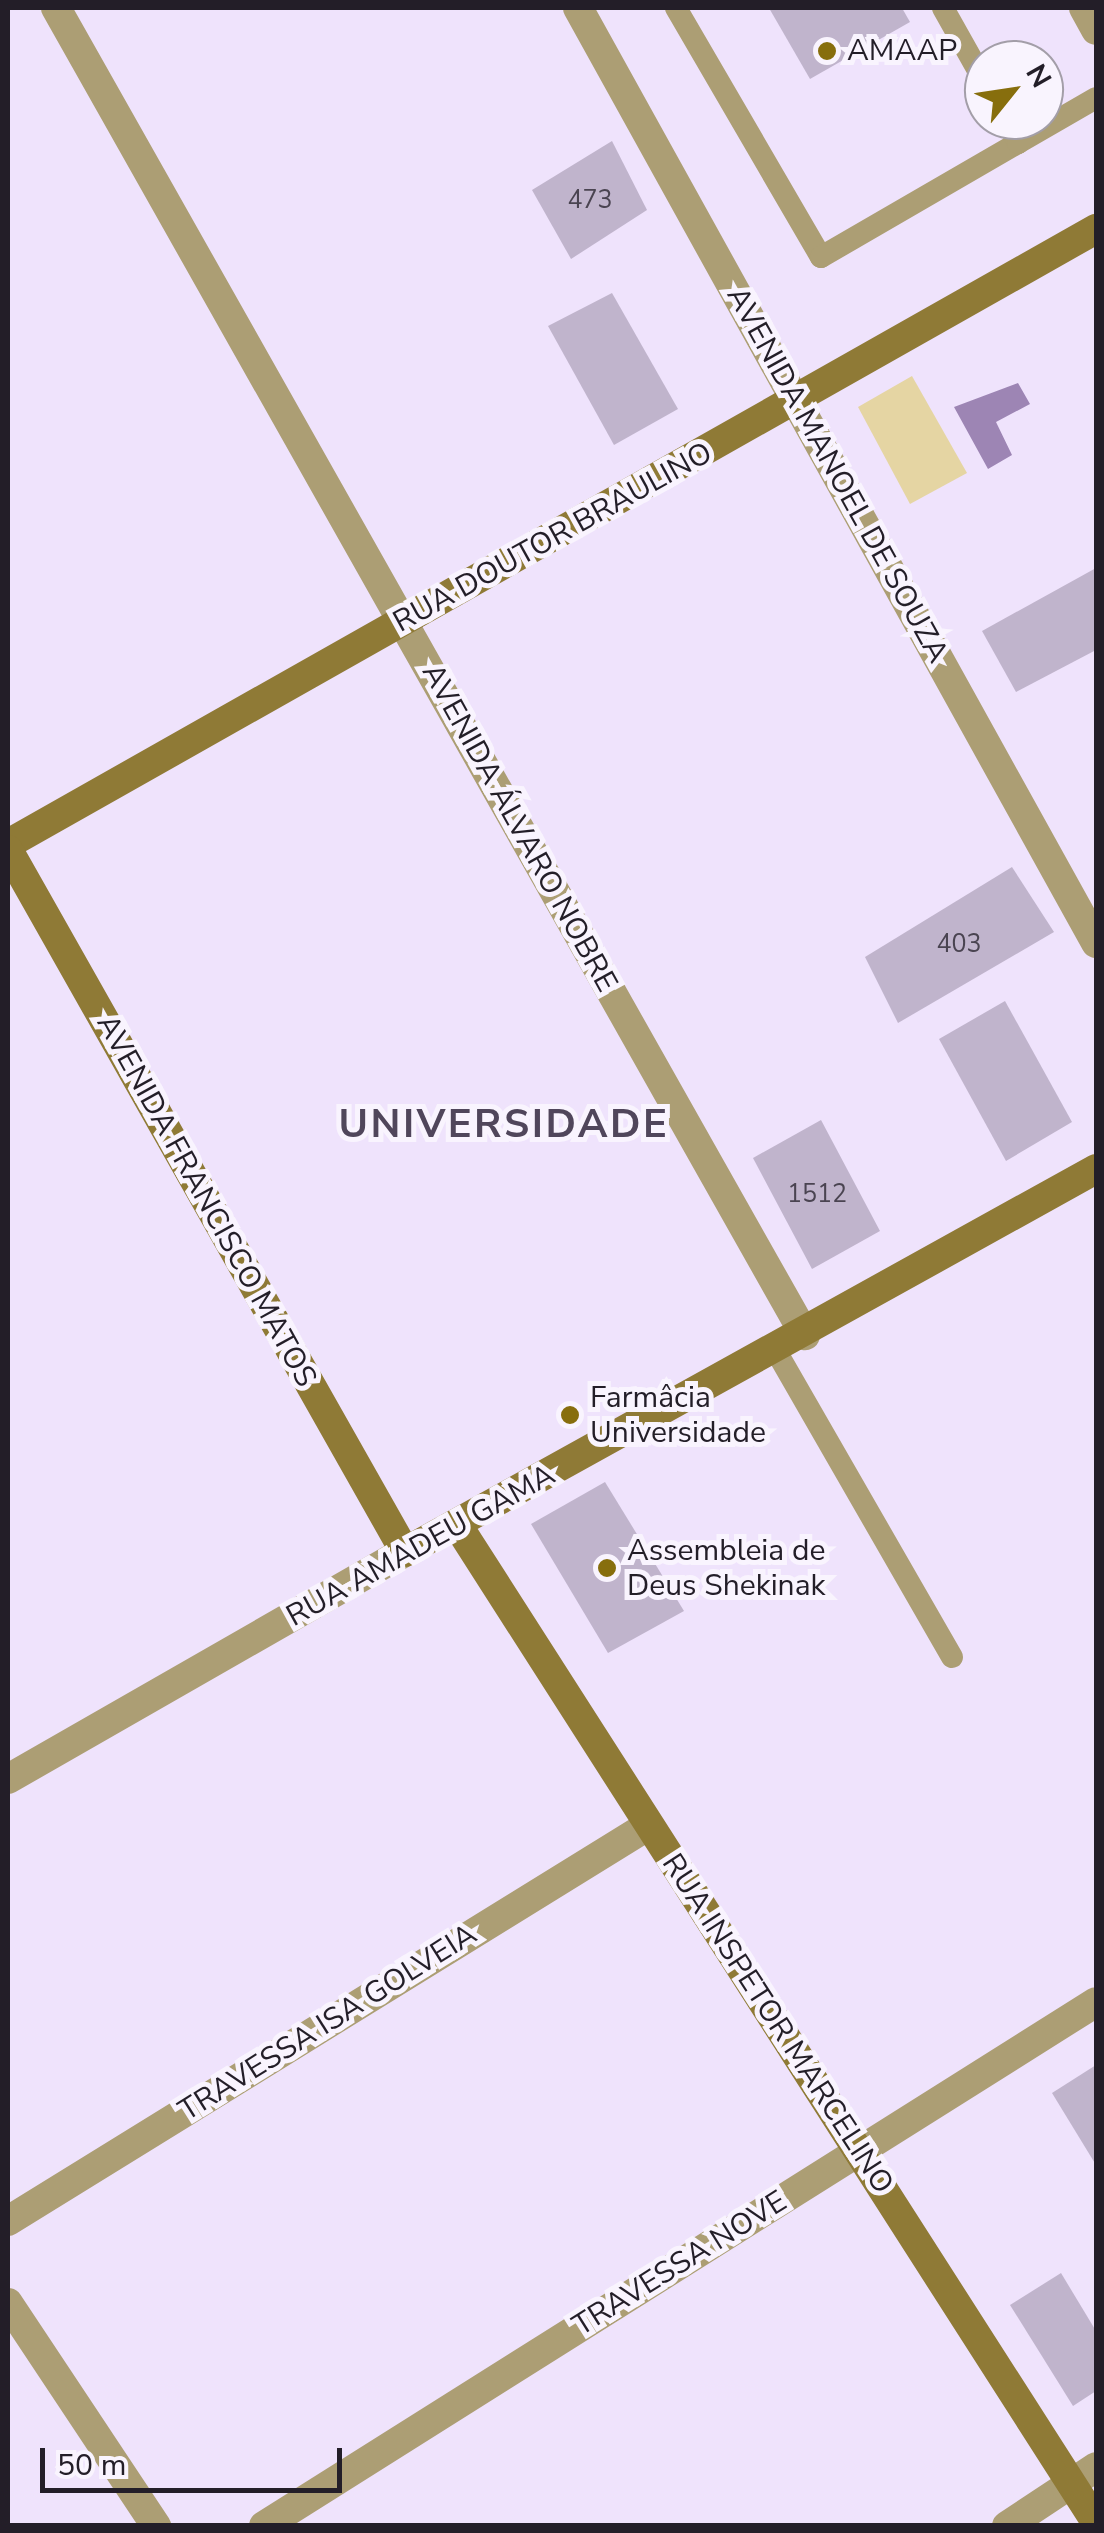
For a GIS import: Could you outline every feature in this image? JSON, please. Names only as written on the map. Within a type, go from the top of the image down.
[{"type":"street","name":"AVENIDA ÁLVARO NOBRE","points":[[56,8],[805,1335]]},
{"type":"street","name":"AVENIDA MANOEL DE SOUZA","points":[[578,8],[1096,943]]},
{"type":"street","points":[[1084,8],[1096,30]]},
{"type":"street","name":"RUA DOUTOR BRAULINO","points":[[8,847],[1096,230]]},
{"type":"street","name":"AVENIDA FRANCISCO MATOS","points":[[8,847],[405,1552]]},
{"type":"street","name":"RUA AMADEU GAMA","points":[[10,1772],[805,1335],[1096,1169]]},
{"type":"street","name":"RUA INSPETOR MARCELINO","points":[[458,1526],[859,2152],[1084,2475],[1096,2522]]},
{"type":"street","name":"TRAVESSA ISA GOLVEIA","points":[[8,2222],[650,1825]]},
{"type":"street","name":"TRAVESSA NOVE","points":[[264,2526],[1096,2002]]},
{"type":"street","points":[[8,2303],[156,2526]]},
{"type":"street","points":[[1007,2526],[1084,2475]]},
{"type":"lane","points":[[676,8],[821,257],[1096,98]]},
{"type":"lane","points":[[943,8],[964,45]]},
{"type":"lane","points":[[776,1351],[952,1657]]},
{"type":"shaded area","points":[[912,376],[967,473],[910,504],[858,407]]},
{"type":"shaded area","points":[[1018,383],[1030,404],[996,422],[1012,455],[988,469],[954,407]]},
{"type":"building","name":"AMAAP","points":[[769,8],[902,8],[910,22],[810,79]]},
{"type":"building","points":[[612,141],[647,210],[571,259],[532,190]]},
{"type":"building","points":[[612,293],[678,409],[614,445],[548,326]]},
{"type":"building","points":[[1096,568],[1096,650],[1016,692],[982,631]]},
{"type":"building","points":[[1012,867],[1054,932],[898,1023],[865,957]]},
{"type":"building","points":[[1005,1001],[1072,1122],[1006,1161],[939,1039]]},
{"type":"building","points":[[821,1120],[880,1231],[812,1269],[753,1158]]},
{"type":"building","name":"Assembleia de Deus Shekinak","points":[[605,1482],[684,1611],[608,1653],[531,1524]]},
{"type":"building","points":[[1096,2065],[1096,2165],[1052,2093]]},
{"type":"building","points":[[1061,2273],[1096,2331],[1096,2391],[1073,2406],[1010,2305]]},
{"type":"place","name":"AMAAP","points":[[827,51]]},
{"type":"place","name":"Farmâcia Universidade","points":[[570,1415]]},
{"type":"place","name":"Assembleia de Deus Shekinak","points":[[607,1568]]},
{"type":"district","name":"UNIVERSIDADE","points":[[504,1124]]}]
